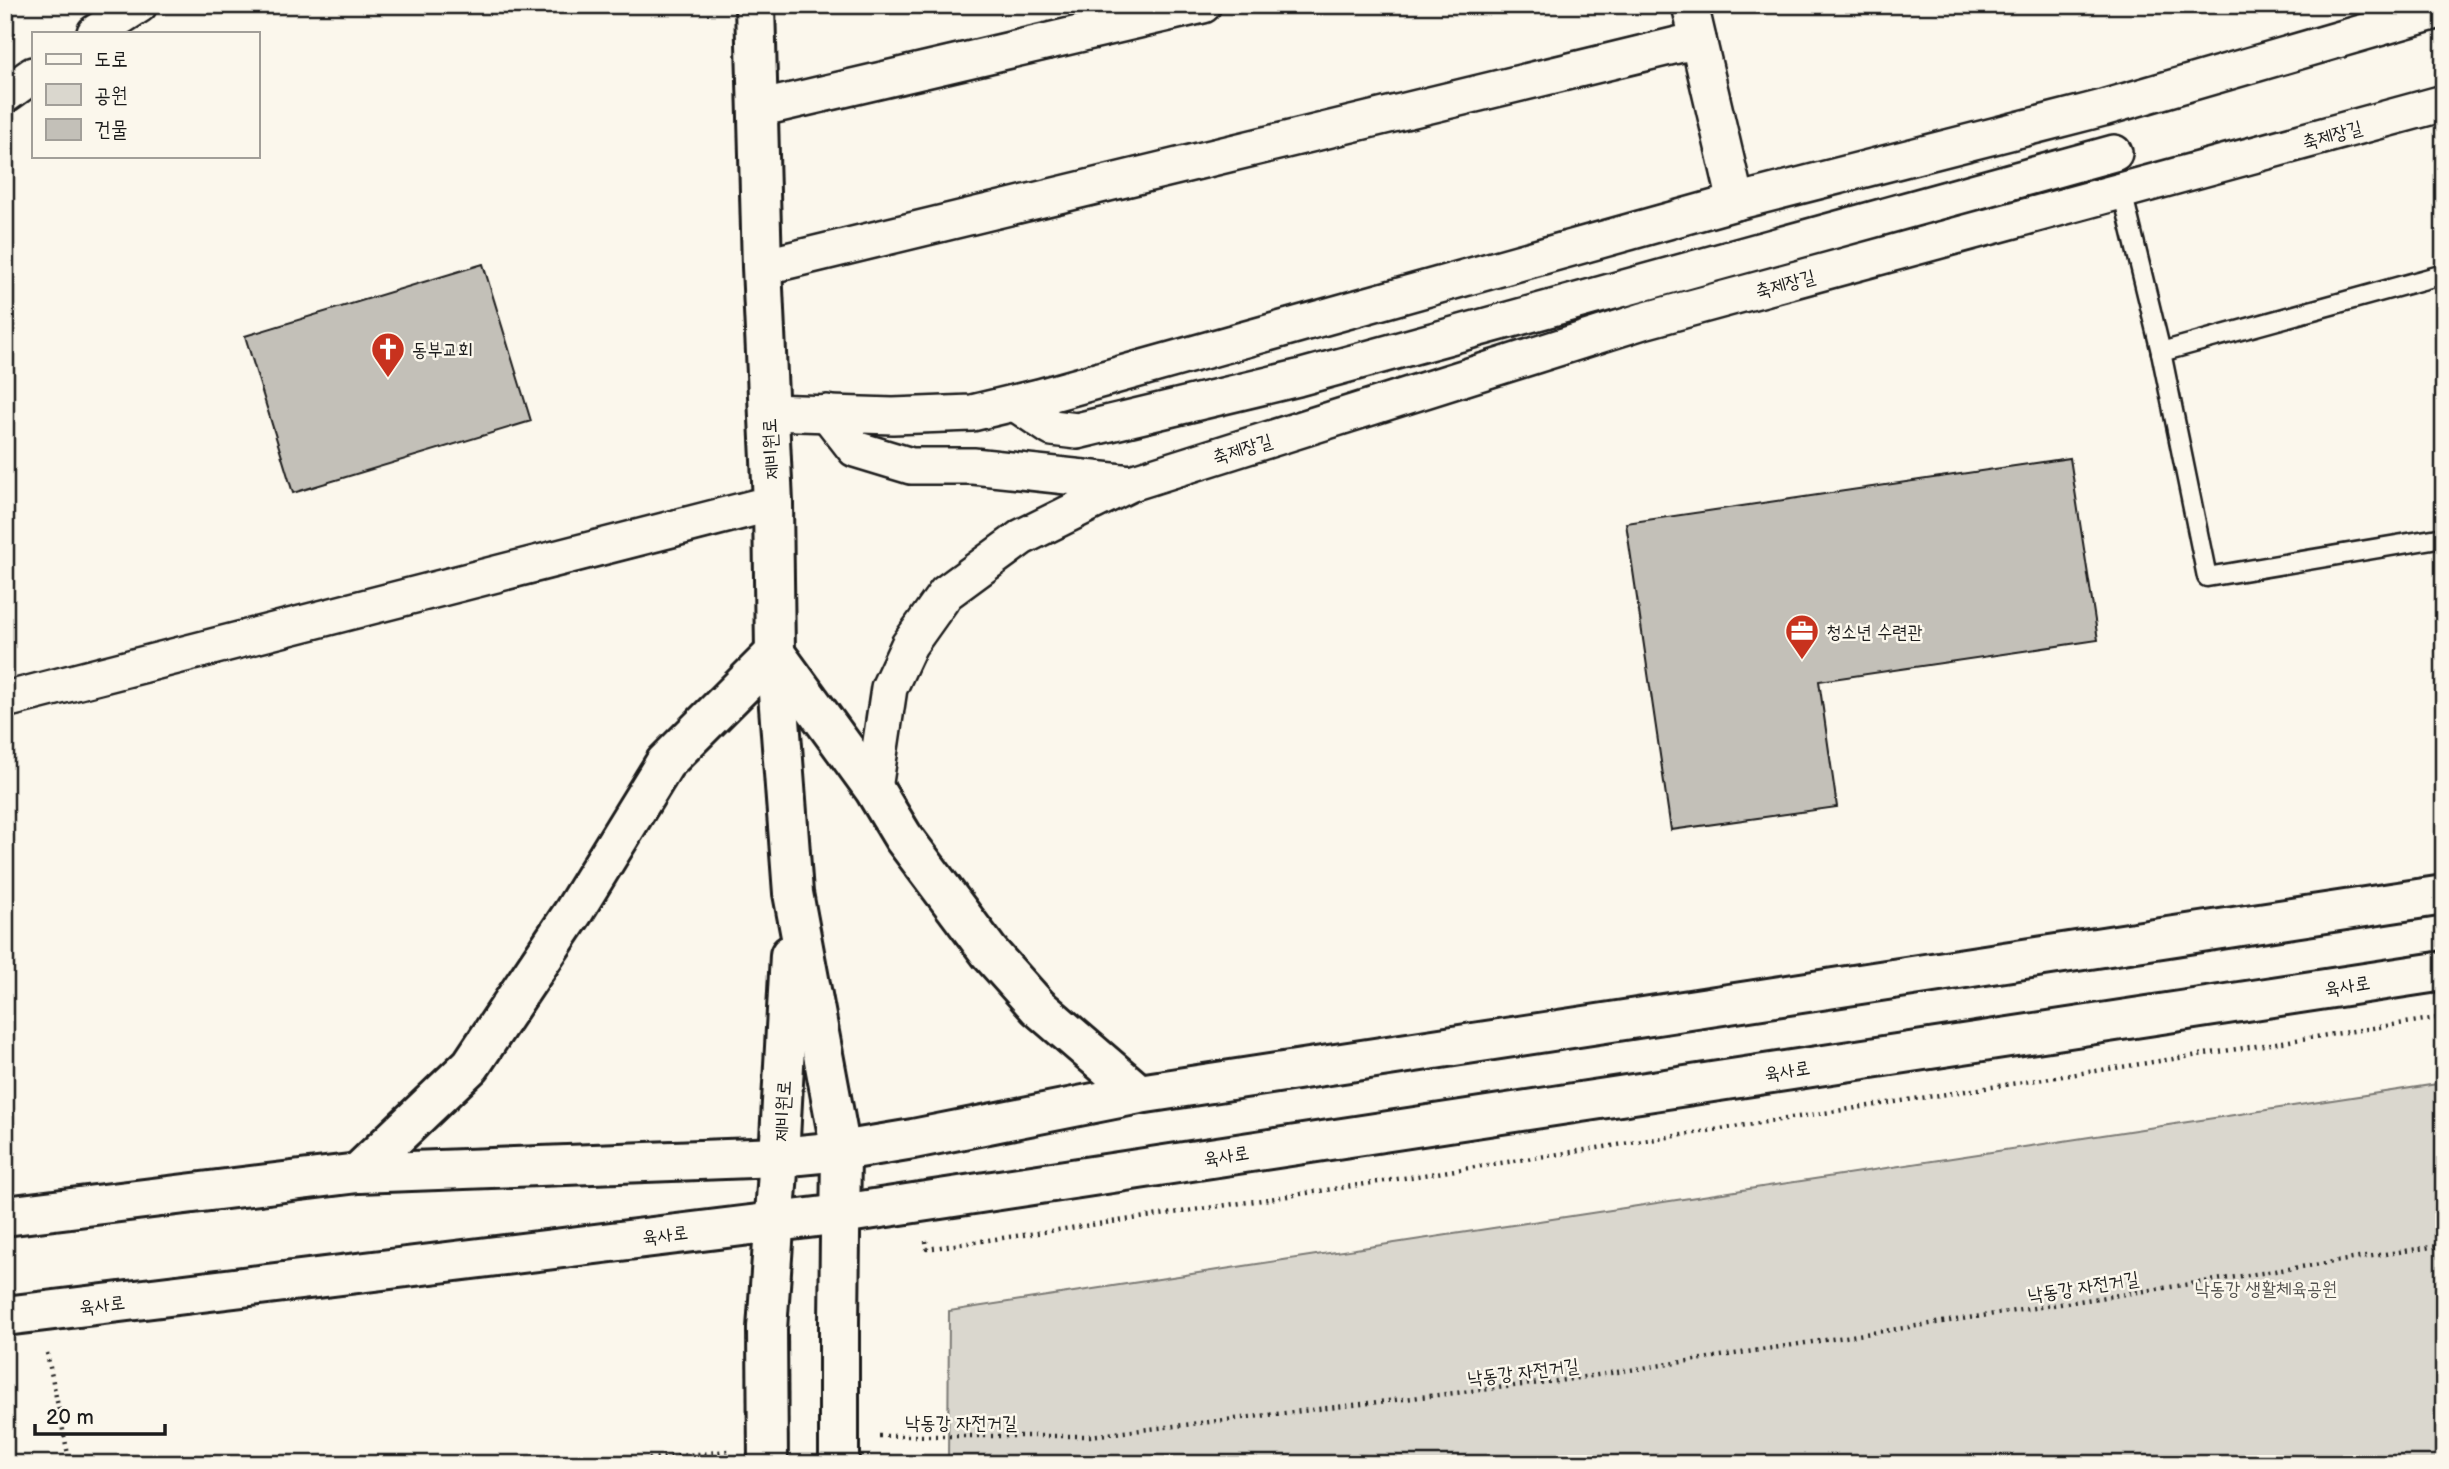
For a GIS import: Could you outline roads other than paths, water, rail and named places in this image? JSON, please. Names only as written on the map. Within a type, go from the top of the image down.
[{"type":"street","points":[[97,32],[139,5]]},
{"type":"street","name":"제비원로","points":[[755,5],[762,267],[773,503],[775,653],[793,893],[841,1151],[839,1464]]},
{"type":"street","points":[[758,109],[1203,5]]},
{"type":"street","points":[[1690,5],[1736,202]]},
{"type":"street","points":[[768,412],[893,416],[972,413],[1015,403],[1736,202],[2103,108],[2444,9]]},
{"type":"street","points":[[762,267],[1698,40]]},
{"type":"street","points":[[5,95],[32,76]]},
{"type":"street","name":"축제장길","points":[[1131,483],[1643,321],[2444,103]]},
{"type":"street","points":[[2103,108],[2122,191]]},
{"type":"street","points":[[1015,403],[1052,429],[1077,431],[1298,378],[2114,153]]},
{"type":"street","points":[[827,414],[855,449],[911,466],[973,466],[1131,483]]},
{"type":"street","points":[[874,789],[889,688],[909,645],[946,593],[1022,537],[1131,483]]},
{"type":"street","points":[[5,700],[773,503]]},
{"type":"street","points":[[358,1173],[471,1065],[574,911],[665,762],[775,653],[874,789],[903,837],[989,952],[1038,1007],[1139,1094]]},
{"type":"street","name":"제비원로","points":[[752,1457],[767,1329],[793,893]]},
{"type":"street","points":[[5,1216],[358,1173],[779,1157],[841,1151],[1139,1094],[2444,895]]},
{"type":"street","name":"육사로","points":[[22,1314],[841,1214],[2444,971]]},
{"type":"lane","points":[[2122,191],[2161,352],[2207,577],[2444,537]]},
{"type":"lane","points":[[2161,352],[2444,274]]},
{"type":"place","name":"동부교회","points":[[388,379]]},
{"type":"place","name":"청소년 수련관","points":[[1802,661]]},
{"type":"park label","name":"낙동강 생활체육공원","points":[[2266,1288]]}]
